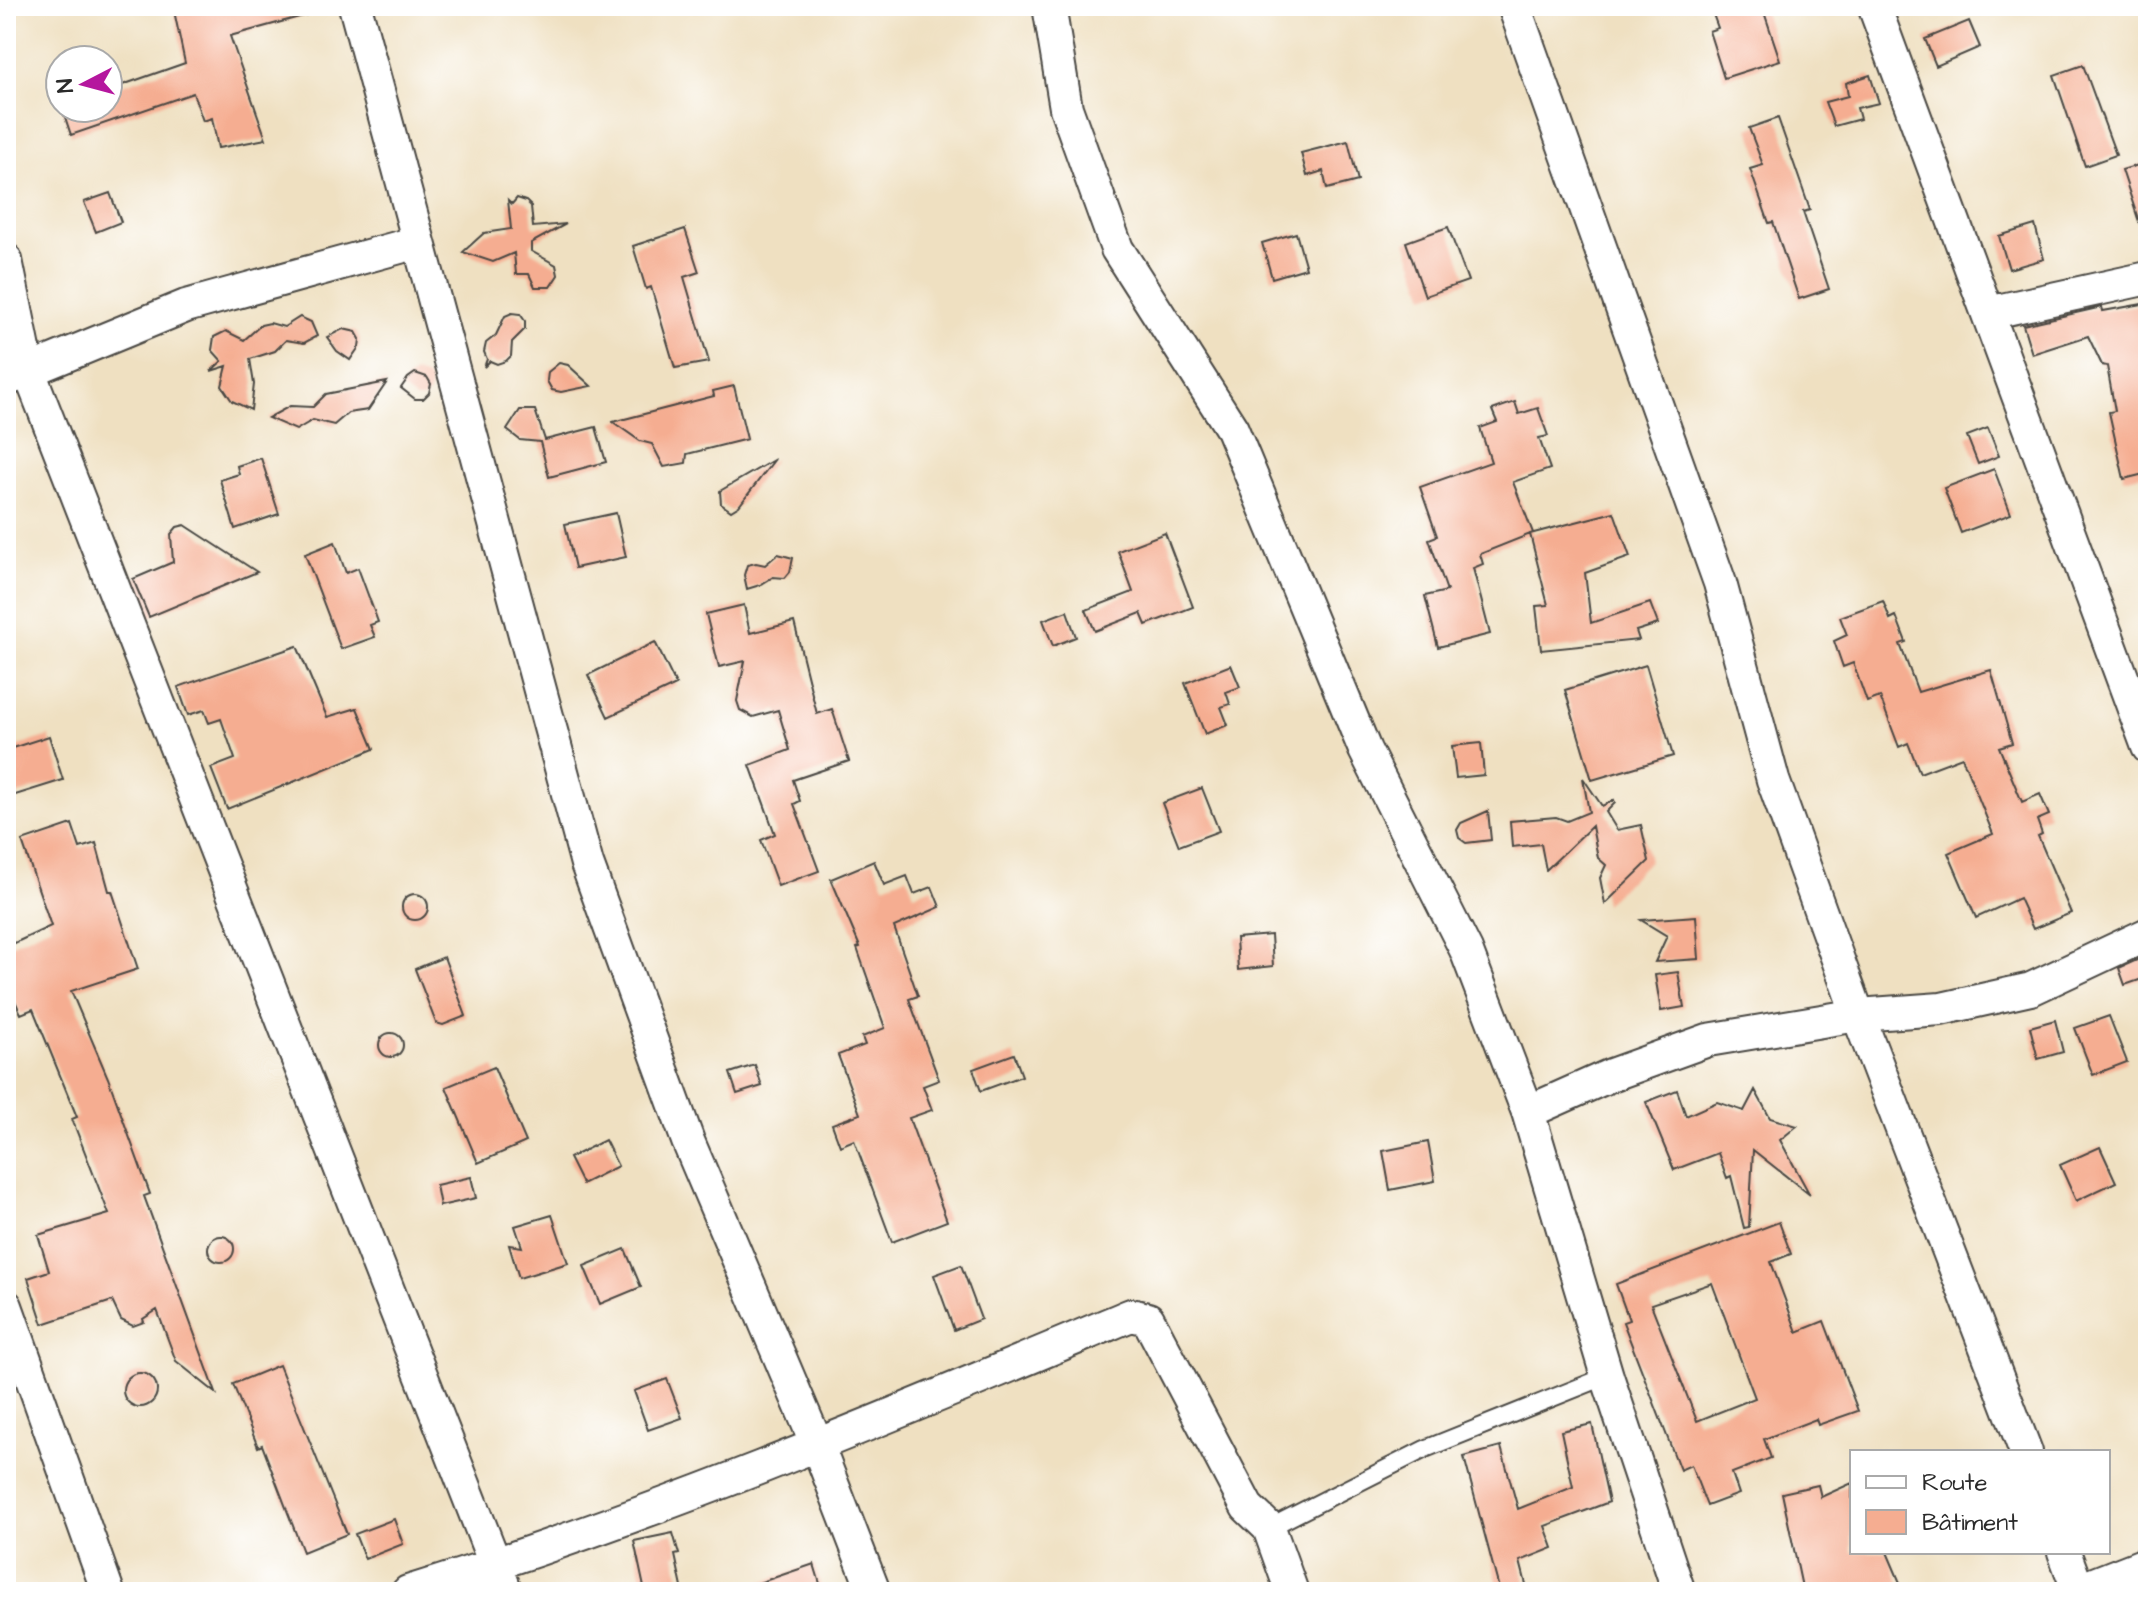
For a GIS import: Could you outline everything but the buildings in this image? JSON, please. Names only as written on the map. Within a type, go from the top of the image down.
[{"type":"street","points":[[355,6],[587,864],[688,1141],[818,1447],[874,1592]]},
{"type":"street","points":[[1049,6],[1066,108],[1117,249],[1232,429],[1365,750],[1466,950],[1528,1112],[1607,1376],[1679,1592]]},
{"type":"street","points":[[1514,6],[1720,583],[1773,780],[1858,1015],[2025,1450]]},
{"type":"street","points":[[1874,6],[2148,747]]},
{"type":"street","points":[[17,374],[186,306],[418,242]]},
{"type":"street","points":[[6,260],[17,374],[501,1578]]},
{"type":"street","points":[[1988,313],[2148,278]]},
{"type":"street","points":[[1528,1112],[1611,1075],[1708,1040],[1858,1015],[1941,1009],[2031,989],[2148,934]]},
{"type":"street","points":[[6,1306],[108,1592]]},
{"type":"street","points":[[408,1592],[501,1578],[1131,1315],[1148,1319],[1247,1507],[1269,1528],[1292,1592]]},
{"type":"street","points":[[2065,1554],[2079,1591],[2148,1563]]},
{"type":"lane","points":[[1269,1528],[1425,1449],[1607,1376]]}]
